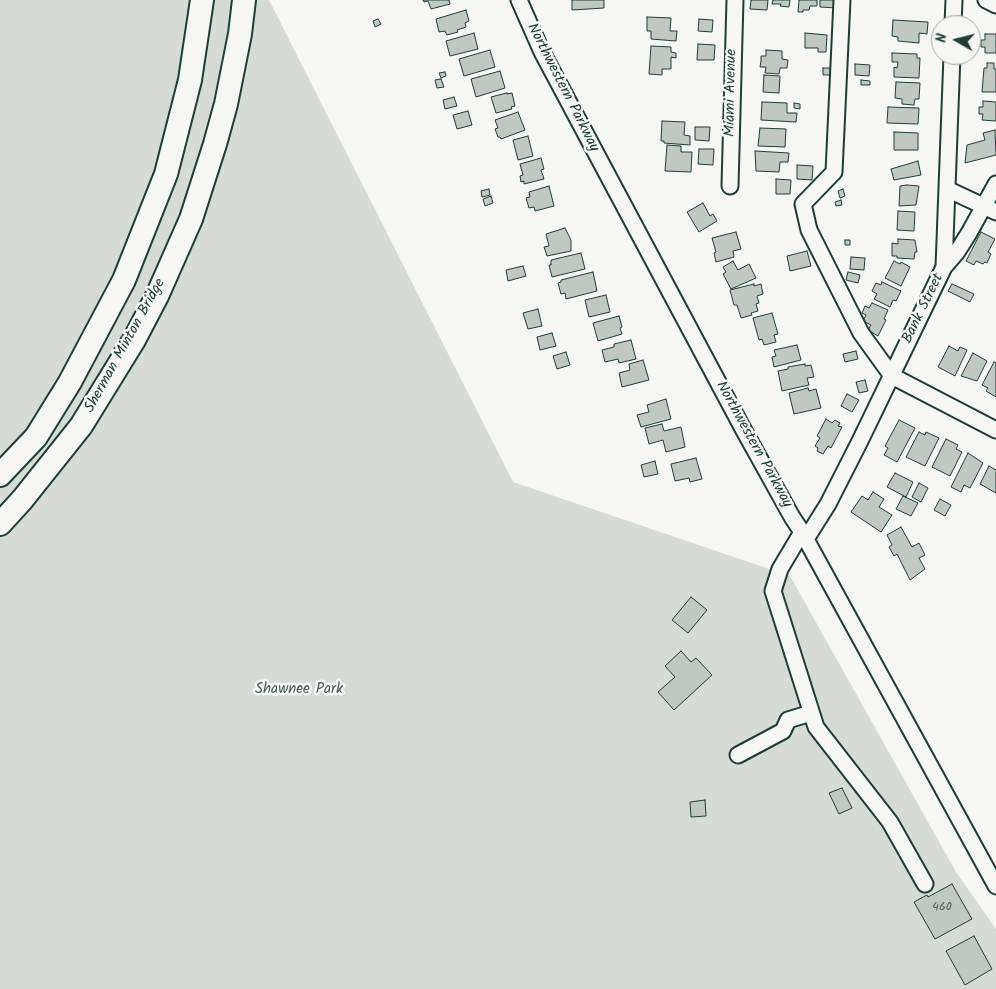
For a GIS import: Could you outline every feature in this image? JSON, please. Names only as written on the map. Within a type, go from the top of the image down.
[{"type":"highway","name":"Sherman Minton Bridge","points":[[0,475],[36,437],[70,382],[124,280],[166,174],[190,80],[202,0]]},
{"type":"highway","points":[[0,513],[27,484],[91,398],[130,332],[166,260],[188,206],[211,128],[231,29],[234,0]]},
{"type":"highway","name":"Sherman Minton Bridge","points":[[0,524],[28,493],[81,426],[134,340],[157,296],[191,218],[215,144],[226,104],[240,34],[244,0]]},
{"type":"street","name":"Northwestern Parkway","points":[[519,0],[546,61],[742,427],[804,535],[996,886]]},
{"type":"street","name":"Miami Avenue","points":[[730,186],[735,0]]},
{"type":"street","points":[[842,0],[834,172],[803,204],[809,230],[860,333],[892,376],[996,430]]},
{"type":"street","points":[[953,15],[954,0]]},
{"type":"street","points":[[986,0],[996,5]]},
{"type":"street","name":"Bank Street","points":[[925,884],[890,822],[816,727],[773,591],[780,568],[828,504],[944,267],[952,65]]},
{"type":"street","points":[[944,267],[990,210],[996,184]]},
{"type":"street","points":[[947,189],[990,210]]},
{"type":"street","points":[[738,755],[784,731],[788,720],[811,713]]},
{"type":"green space","name":"Shawnee Park","points":[[0,0],[269,0],[513,482],[790,576],[956,872],[996,929],[996,989],[0,989]]},
{"type":"building","points":[[423,0],[449,0],[450,4],[431,9],[428,1],[424,2]]},
{"type":"building","points":[[572,0],[604,0],[604,8],[572,10]]},
{"type":"building","points":[[751,0],[768,0],[767,10],[750,9]]},
{"type":"building","points":[[773,0],[790,0],[789,7],[780,6],[781,4],[772,4]]},
{"type":"building","points":[[799,0],[817,0],[817,6],[810,6],[809,10],[798,12]]},
{"type":"building","points":[[820,0],[837,0],[837,8],[820,7]]},
{"type":"building","points":[[466,10],[469,21],[465,23],[466,27],[457,30],[458,32],[447,35],[445,31],[439,32],[436,19]]},
{"type":"building","points":[[647,17],[671,18],[670,31],[677,31],[676,41],[651,39],[651,31],[647,31]]},
{"type":"building","points":[[378,19],[381,24],[375,27],[373,21]]},
{"type":"building","points":[[699,19],[713,20],[712,32],[698,31]]},
{"type":"building","points":[[893,20],[928,22],[927,34],[919,33],[919,43],[898,41],[898,37],[892,36]]},
{"type":"building","points":[[474,33],[478,49],[450,56],[446,41]]},
{"type":"building","points":[[805,33],[827,35],[826,52],[818,52],[818,48],[805,48]]},
{"type":"building","points":[[985,34],[996,34],[996,53],[985,53],[985,47],[981,47],[981,40],[985,40]]},
{"type":"building","points":[[698,44],[715,45],[714,60],[697,60]]},
{"type":"building","points":[[651,46],[671,47],[671,52],[676,53],[676,58],[671,57],[671,69],[662,69],[662,75],[649,74]]},
{"type":"building","points":[[490,50],[495,67],[464,76],[459,59]]},
{"type":"building","points":[[766,50],[782,51],[782,59],[788,60],[787,68],[780,68],[779,74],[765,73],[766,67],[760,67],[761,56],[766,56]]},
{"type":"building","points":[[892,53],[917,54],[917,58],[920,58],[919,78],[894,77],[894,67],[897,68],[898,62],[892,62]]},
{"type":"building","points":[[987,63],[994,63],[994,69],[996,69],[996,92],[982,92],[984,68],[987,68]]},
{"type":"building","points":[[855,64],[870,65],[869,76],[855,75]]},
{"type":"building","points":[[823,68],[832,68],[831,75],[823,75]]},
{"type":"building","points":[[500,71],[505,88],[476,97],[471,79]]},
{"type":"building","points":[[445,72],[446,76],[441,78],[439,73]]},
{"type":"building","points":[[764,75],[780,76],[779,93],[763,92]]},
{"type":"building","points":[[441,79],[444,87],[437,88],[435,80]]},
{"type":"building","points":[[861,80],[870,81],[870,85],[861,85]]},
{"type":"building","points":[[896,82],[920,83],[919,99],[915,99],[914,105],[902,104],[902,99],[895,98]]},
{"type":"building","points":[[512,93],[515,106],[511,107],[512,109],[496,113],[491,97]]},
{"type":"building","points":[[454,97],[457,106],[445,109],[443,100]]},
{"type":"building","points":[[983,101],[996,102],[996,121],[982,120],[983,114],[979,114],[979,107],[983,107]]},
{"type":"building","points":[[762,102],[787,103],[787,113],[797,113],[796,122],[761,120]]},
{"type":"building","points":[[794,103],[800,104],[800,109],[794,108]]},
{"type":"building","points":[[888,107],[919,108],[918,124],[887,123]]},
{"type":"building","points":[[468,111],[472,125],[457,129],[453,115]]},
{"type":"building","points":[[518,112],[525,130],[501,139],[498,137],[495,129],[498,128],[495,120]]},
{"type":"building","points":[[662,121],[685,122],[684,135],[690,136],[690,145],[664,143],[664,141],[661,141]]},
{"type":"building","points":[[695,127],[710,127],[709,141],[695,140]]},
{"type":"building","points":[[760,128],[786,129],[785,147],[758,146]]},
{"type":"building","points":[[995,130],[996,155],[965,163],[967,145],[985,140],[983,133]]},
{"type":"building","points":[[894,132],[918,133],[918,150],[894,150]]},
{"type":"building","points":[[528,136],[533,156],[518,160],[513,140]]},
{"type":"building","points":[[667,145],[681,146],[681,152],[692,152],[691,172],[665,171]]},
{"type":"building","points":[[699,149],[714,149],[713,165],[698,164]]},
{"type":"building","points":[[755,151],[789,153],[788,162],[780,162],[779,172],[756,171]]},
{"type":"building","points":[[541,158],[544,169],[541,170],[544,179],[524,184],[524,181],[521,182],[520,176],[523,175],[520,164]]},
{"type":"building","points":[[918,161],[921,175],[894,180],[891,169]]},
{"type":"building","points":[[797,165],[813,166],[812,180],[797,179]]},
{"type":"building","points":[[776,179],[791,180],[790,194],[776,194]]},
{"type":"building","points":[[549,186],[554,206],[535,211],[534,207],[529,208],[526,198],[530,197],[529,192]]},
{"type":"building","points":[[900,186],[919,186],[916,205],[899,206]]},
{"type":"building","points":[[489,189],[490,195],[482,197],[481,191]]},
{"type":"building","points":[[843,189],[845,196],[840,198],[838,191]]},
{"type":"building","points":[[491,196],[493,203],[485,206],[483,199]]},
{"type":"building","points":[[841,200],[842,205],[836,206],[835,202]]},
{"type":"building","points":[[703,203],[710,216],[713,214],[717,221],[699,232],[687,212]]},
{"type":"building","points":[[898,211],[915,212],[914,231],[897,230]]},
{"type":"building","points":[[565,228],[571,240],[571,251],[547,256],[544,247],[549,246],[546,234]]},
{"type":"building","points":[[736,232],[741,249],[733,251],[734,257],[716,262],[714,253],[716,252],[712,238]]},
{"type":"building","points":[[981,232],[995,239],[988,252],[991,254],[987,263],[983,264],[976,261],[974,265],[966,261]]},
{"type":"building","points":[[898,239],[915,240],[917,252],[915,252],[914,259],[892,256],[892,243],[898,244]]},
{"type":"building","points":[[845,240],[850,240],[850,245],[845,245]]},
{"type":"building","points":[[807,251],[811,266],[790,271],[787,256]]},
{"type":"building","points":[[581,253],[585,269],[552,277],[549,265],[551,265],[551,260]]},
{"type":"building","points":[[851,257],[865,258],[864,270],[850,269]]},
{"type":"building","points":[[733,261],[738,270],[749,264],[756,278],[731,289],[723,274],[726,272],[723,267]]},
{"type":"building","points":[[894,261],[900,264],[901,262],[910,267],[901,286],[885,278]]},
{"type":"building","points":[[523,266],[526,276],[508,281],[506,270]]},
{"type":"building","points":[[593,272],[597,291],[566,299],[565,293],[561,294],[558,283],[561,280]]},
{"type":"building","points":[[848,272],[860,275],[858,283],[846,280]]},
{"type":"building","points":[[882,282],[901,291],[896,301],[893,300],[890,307],[874,299],[877,294],[872,291],[876,283],[881,285]]},
{"type":"building","points":[[754,284],[754,286],[761,284],[763,294],[757,296],[759,303],[756,304],[758,311],[741,318],[737,305],[734,305],[730,290]]},
{"type":"building","points":[[952,284],[974,294],[970,302],[948,291]]},
{"type":"building","points":[[606,295],[610,312],[589,317],[585,300]]},
{"type":"building","points":[[872,303],[888,310],[884,319],[886,320],[878,336],[868,330],[871,325],[863,321],[866,315],[862,313],[865,306],[869,308]]},
{"type":"building","points":[[538,309],[542,326],[528,329],[523,313]]},
{"type":"building","points":[[772,313],[778,334],[774,335],[776,342],[764,345],[762,339],[759,340],[753,318]]},
{"type":"building","points":[[619,316],[622,334],[598,341],[593,323]]},
{"type":"building","points":[[552,333],[556,346],[540,350],[537,337]]},
{"type":"building","points":[[631,340],[636,359],[619,363],[618,359],[605,362],[602,350],[614,347],[614,344]]},
{"type":"building","points":[[797,345],[801,360],[774,367],[772,357],[776,356],[774,350]]},
{"type":"building","points":[[949,346],[958,351],[960,347],[967,350],[955,376],[938,367]]},
{"type":"building","points":[[856,351],[858,359],[845,362],[843,354]]},
{"type":"building","points":[[566,352],[570,365],[557,369],[553,356]]},
{"type":"building","points":[[973,353],[987,361],[977,381],[961,376]]},
{"type":"building","points":[[643,360],[649,380],[622,387],[619,373],[630,370],[629,364]]},
{"type":"building","points":[[994,362],[996,363],[996,397],[986,391],[988,388],[982,385]]},
{"type":"building","points":[[805,364],[805,366],[811,365],[814,377],[807,378],[809,385],[782,391],[778,371]]},
{"type":"building","points":[[865,380],[868,391],[859,393],[856,382]]},
{"type":"building","points":[[808,388],[809,391],[816,389],[821,408],[794,414],[789,393]]},
{"type":"building","points":[[847,394],[859,400],[852,412],[841,406]]},
{"type":"building","points":[[666,399],[671,419],[641,427],[637,415],[649,412],[647,405]]},
{"type":"building","points":[[826,419],[832,423],[835,420],[840,423],[838,426],[842,427],[831,448],[828,446],[823,454],[817,451],[818,448],[815,446],[820,438],[817,436]]},
{"type":"building","points":[[899,420],[915,428],[897,462],[884,455],[888,448],[885,446]]},
{"type":"building","points":[[662,424],[664,431],[681,427],[685,447],[666,452],[663,440],[649,444],[645,428]]},
{"type":"building","points":[[919,432],[925,435],[926,432],[939,438],[925,466],[906,457]]},
{"type":"building","points":[[946,439],[958,445],[956,449],[962,452],[950,476],[932,467]]},
{"type":"building","points":[[968,453],[983,463],[970,488],[964,485],[961,492],[951,487]]},
{"type":"building","points":[[696,458],[702,479],[690,482],[689,478],[675,481],[671,464]]},
{"type":"building","points":[[655,461],[658,474],[644,477],[641,465]]},
{"type":"building","points":[[989,466],[996,470],[996,493],[980,484]]},
{"type":"building","points":[[895,473],[913,482],[906,497],[887,487]]},
{"type":"building","points":[[919,483],[928,488],[921,502],[912,497]]},
{"type":"building","points":[[873,492],[884,499],[879,507],[892,515],[881,532],[851,512],[862,496],[868,500]]},
{"type":"building","points":[[903,496],[918,503],[911,516],[896,509]]},
{"type":"building","points":[[940,499],[951,505],[945,516],[934,510]]},
{"type":"building","points":[[901,527],[912,547],[919,543],[925,555],[919,558],[925,569],[910,580],[897,554],[894,556],[889,547],[892,545],[887,535]]},
{"type":"building","points":[[691,597],[707,610],[688,633],[672,620]]},
{"type":"building","points":[[681,651],[691,662],[696,658],[712,675],[674,710],[658,692],[675,677],[665,666]]},
{"type":"building","points":[[842,788],[852,808],[839,814],[829,793]]},
{"type":"building","points":[[705,800],[706,816],[691,817],[690,802]]},
{"type":"building","points":[[952,884],[972,919],[935,939],[914,902]]},
{"type":"building","points":[[974,936],[992,969],[965,985],[946,951]]}]
